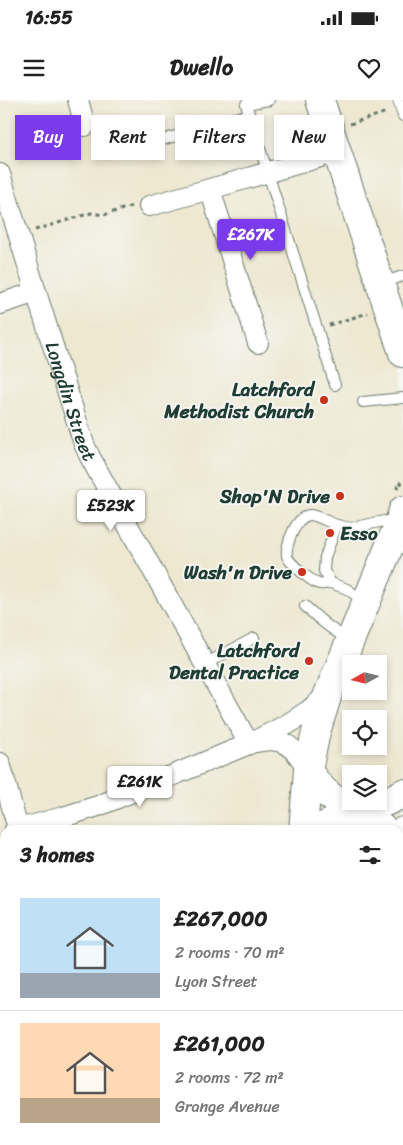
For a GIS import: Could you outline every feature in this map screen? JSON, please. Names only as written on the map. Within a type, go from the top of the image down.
[{"type":"highway","points":[[320,100],[328,115]]},
{"type":"highway","points":[[344,148],[390,288],[403,353]]},
{"type":"highway","points":[[303,825],[308,770],[316,732],[328,694],[401,516]]},
{"type":"highway","points":[[308,770],[315,782],[334,800],[354,807],[380,804],[394,799],[403,793]]},
{"type":"highway","points":[[326,825],[349,818],[361,818],[372,821],[377,825]]},
{"type":"street","points":[[78,100],[85,126]]},
{"type":"street","points":[[149,206],[268,173],[296,160]]},
{"type":"street","name":"Longdin Street","points":[[0,174],[84,444],[249,744]]},
{"type":"street","points":[[210,189],[258,343]]},
{"type":"street","points":[[0,304],[36,292]]},
{"type":"street","points":[[53,825],[249,744],[288,724],[308,711],[328,694]]},
{"type":"street","points":[[249,744],[268,740],[283,742],[297,753],[308,770]]},
{"type":"street","points":[[0,763],[9,825]]},
{"type":"lane","points":[[269,100],[246,104],[335,385]]},
{"type":"lane","points":[[398,100],[403,116]]},
{"type":"lane","points":[[165,139],[249,114]]},
{"type":"lane","points":[[363,402],[403,398]]},
{"type":"lane","points":[[366,603],[347,589],[331,583],[320,584],[312,581],[289,560],[287,549],[296,525],[300,520],[312,515],[337,525],[351,528],[401,516]]},
{"type":"lane","points":[[331,583],[324,571],[325,557],[337,525]]},
{"type":"lane","points":[[305,606],[321,622],[338,634],[351,640]]},
{"type":"lane","points":[[205,664],[254,638]]},
{"type":"path","points":[[344,137],[393,110]]},
{"type":"path","points":[[19,235],[91,213],[104,215],[142,204],[149,206]]},
{"type":"path","points":[[318,329],[390,288]]},
{"type":"path","points":[[398,482],[403,484]]},
{"type":"place","name":"Latchford Methodist Church","points":[[324,400]]},
{"type":"place","name":"Shop'N Drive","points":[[340,496]]},
{"type":"place","name":"Esso","points":[[330,533]]},
{"type":"place","name":"Wash'n Drive","points":[[302,572]]},
{"type":"place","name":"Latchford Dental Practice","points":[[309,661]]}]
